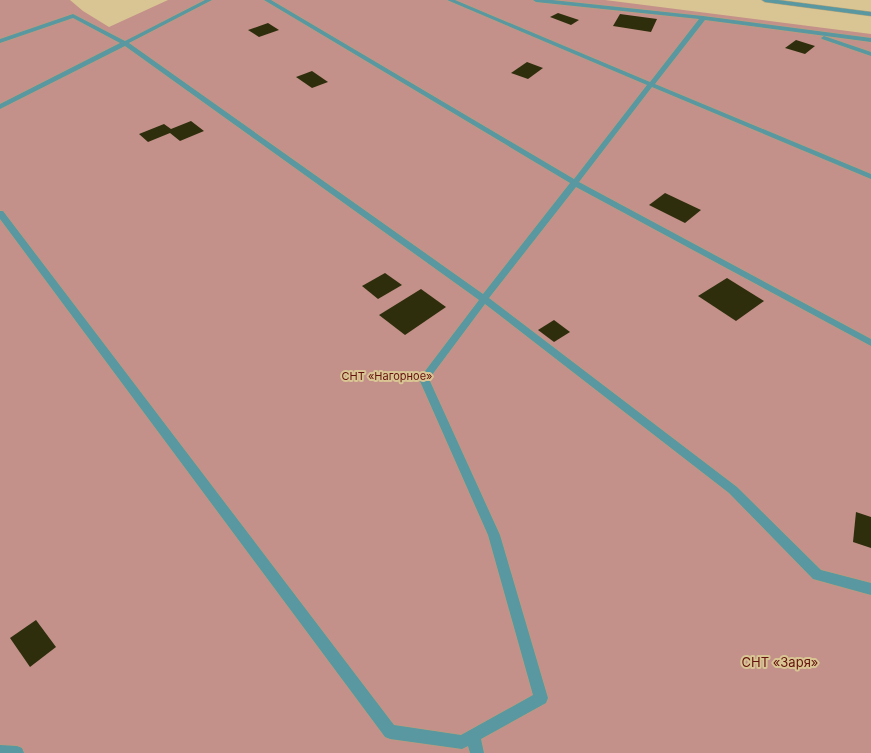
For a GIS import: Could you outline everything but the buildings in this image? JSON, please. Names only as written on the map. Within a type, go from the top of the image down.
[{"type":"street","points":[[0,107],[209,0]]},
{"type":"street","points":[[267,0],[575,183],[871,343]]},
{"type":"street","points":[[450,0],[871,177]]},
{"type":"street","points":[[536,0],[704,18],[871,40]]},
{"type":"street","points":[[765,0],[871,14]]},
{"type":"street","points":[[0,41],[73,16],[125,43],[484,299],[733,490],[817,575],[871,589]]},
{"type":"street","points":[[0,213],[390,732],[462,742],[541,698],[494,535],[424,379],[484,299],[704,18]]},
{"type":"street","points":[[802,30],[871,54]]},
{"type":"street","points":[[473,736],[477,753]]},
{"type":"street","points":[[0,752],[17,753]]},
{"type":"green space","name":"СНТ «Нагорное»","points":[[0,0],[70,0],[83,11],[109,27],[168,0],[605,0],[871,34],[871,753],[0,753]]},
{"type":"park label","name":"СНТ «Заря»","points":[[780,662]]}]
